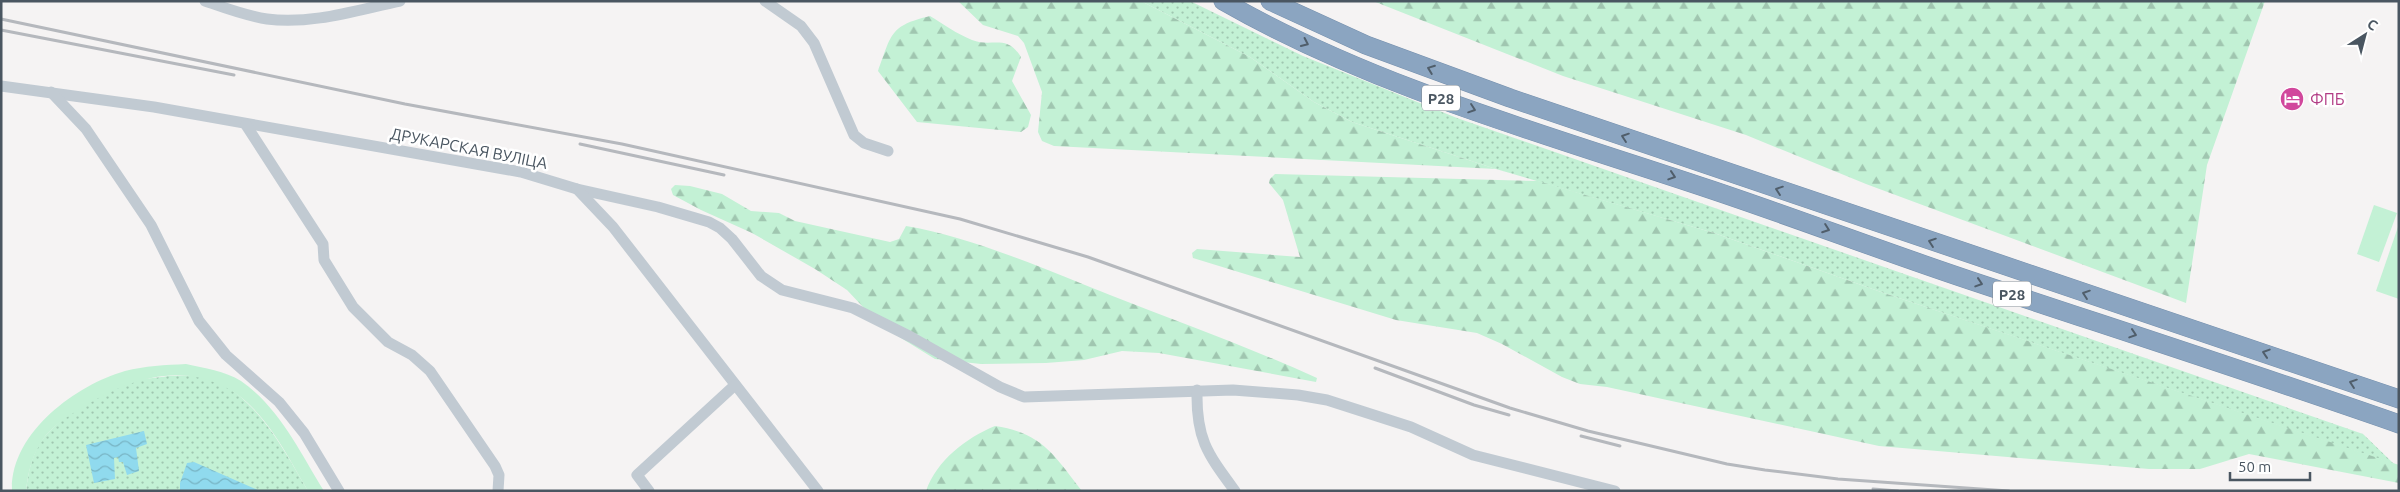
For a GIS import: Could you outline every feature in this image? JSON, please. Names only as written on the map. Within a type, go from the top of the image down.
[{"type":"highway","name":"Р28","points":[[1222,1],[1260,23],[1327,53],[1464,107],[1766,208],[1966,279],[2271,379],[2399,424]]},
{"type":"highway","name":"Р28","points":[[1270,1],[1366,44],[1510,98],[2399,399]]},
{"type":"highway","points":[[1283,1],[1320,24]]},
{"type":"street","points":[[204,1],[251,16],[282,20],[316,18],[400,1]]},
{"type":"street","points":[[765,1],[801,26],[814,43],[854,135],[864,143],[888,151]]},
{"type":"street","points":[[1212,1],[1260,23]]},
{"type":"street","name":"ДРУКАРСКАЯ ВУЛІЦА","points":[[1,86],[154,107],[246,125],[521,172],[577,189],[613,227],[818,491]]},
{"type":"street","points":[[51,92],[86,128],[151,226],[199,321],[226,355],[279,402],[298,425],[339,491]]},
{"type":"street","points":[[246,125],[323,244],[324,260],[353,307],[388,342],[412,355],[430,371],[495,466],[498,475],[498,491]]},
{"type":"street","points":[[577,189],[709,222],[720,228],[732,239],[761,276],[782,290],[853,308],[911,337],[1000,387],[1024,396],[1196,390],[1267,391],[1327,400],[1411,427],[1473,455],[1615,491]]},
{"type":"street","points":[[649,491],[637,476],[736,385]]},
{"type":"street","points":[[1196,390],[1196,414],[1199,432],[1208,454],[1235,491]]},
{"type":"green space","points":[[958,1],[1141,1],[1250,57],[1314,102],[1352,122],[1496,169],[1054,146],[1042,141],[1038,132],[1042,92],[1024,43],[1018,36],[983,25]]},
{"type":"green space","points":[[1141,1],[1190,1],[1303,56],[1457,118],[2363,434],[2394,464],[1881,292],[1714,233],[1496,169],[1352,122],[1314,102],[1250,57]]},
{"type":"green space","points":[[1373,1],[2265,1],[2207,165],[2186,303],[1866,184],[1746,135],[1563,76]]},
{"type":"green space","points":[[930,16],[972,40],[986,43],[1004,43],[1010,45],[1015,50],[1021,57],[1012,81],[1031,115],[1028,127],[1021,132],[917,122],[878,71],[886,48],[894,33],[907,24]]},
{"type":"green space","points":[[1275,174],[1538,181],[1714,233],[1881,292],[2399,465],[2399,483],[2249,454],[2200,469],[2149,469],[1879,446],[1607,387],[1580,384],[1562,377],[1502,344],[1477,333],[1396,320],[1193,258],[1192,253],[1197,249],[1300,257],[1283,200],[1269,183]]},
{"type":"green space","points":[[675,185],[690,186],[722,194],[751,211],[779,213],[795,221],[890,242],[899,239],[906,226],[957,238],[1035,265],[1240,345],[1317,378],[1316,382],[1159,353],[1122,351],[1084,360],[1046,363],[981,364],[935,359],[880,325],[847,290],[815,269],[752,233],[673,195],[671,189]]},
{"type":"green space","points":[[2374,205],[2397,213],[2379,262],[2357,254]]},
{"type":"green space","points":[[2399,224],[2399,299],[2376,291]]},
{"type":"green space","points":[[186,364],[228,375],[241,381],[254,392],[267,404],[288,431],[324,491],[308,491],[273,432],[262,418],[238,395],[223,386],[205,379],[168,376],[149,378],[113,391],[96,399],[52,428],[34,455],[26,491],[12,491],[14,470],[22,450],[34,431],[49,414],[67,400],[106,378],[125,371],[163,365]]},
{"type":"green space","points":[[168,376],[195,376],[215,381],[232,391],[248,404],[276,438],[308,491],[26,491],[30,466],[40,443],[48,433],[69,415],[95,398],[121,385],[137,380]]},
{"type":"green space","points":[[995,426],[1011,429],[1036,440],[1055,456],[1082,491],[926,491],[937,469],[954,451],[974,437]]},
{"type":"water","points":[[144,431],[147,444],[136,448],[139,471],[127,475],[123,462],[119,462],[118,457],[114,458],[115,479],[94,483],[86,445]]},
{"type":"water","points":[[194,462],[260,491],[180,491],[180,483],[187,463]]},
{"type":"railway","points":[[1,19],[405,104],[622,144],[960,219],[1088,257],[1510,408],[1588,431],[1727,464],[1838,479],[2009,491]]},
{"type":"railway","points":[[1,30],[234,75]]},
{"type":"railway","points":[[580,144],[724,175]]},
{"type":"railway","points":[[1375,368],[1474,405],[1509,415]]},
{"type":"railway","points":[[1581,436],[1620,446]]},
{"type":"railway","points":[[1873,489],[1898,491]]},
{"type":"place","name":"ФПБ","points":[[2292,99]]}]
